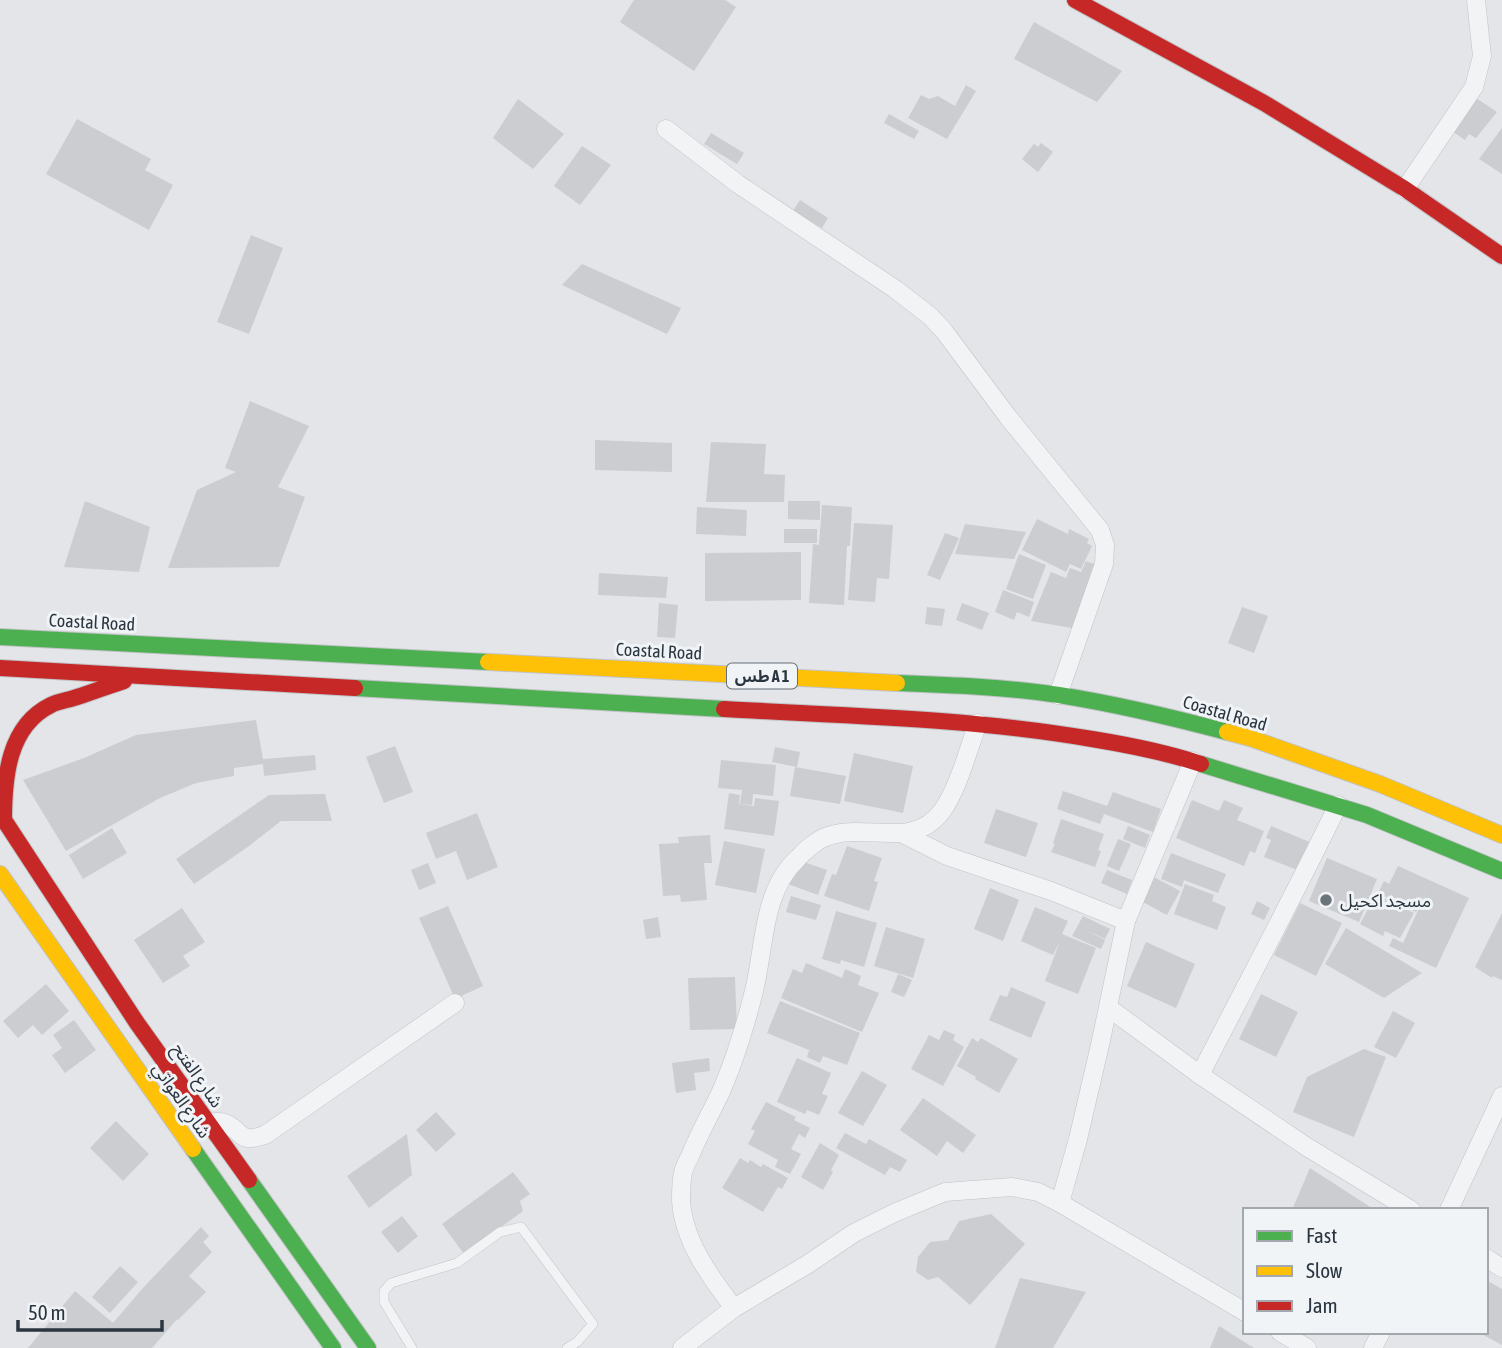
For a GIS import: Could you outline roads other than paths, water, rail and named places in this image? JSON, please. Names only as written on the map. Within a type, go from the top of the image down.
[{"type":"main road","points":[[1075,0],[1264,103],[1405,189],[1502,256]]},
{"type":"main road","name":"Coastal Road","points":[[0,637],[938,685],[1058,695],[1158,714],[1250,738],[1380,784],[1502,835]]},
{"type":"main road","name":"طس A 1","points":[[0,668],[978,723],[1051,732],[1193,761],[1338,805],[1502,871]]},
{"type":"main road","points":[[2,815],[9,758],[16,738],[29,720],[48,706],[141,675]]},
{"type":"main road","name":"شارع الفتح","points":[[2,815],[137,1023],[368,1348]]},
{"type":"main road","name":"شارع العواتي","points":[[0,874],[333,1348]]},
{"type":"main road","points":[[319,1328],[341,1310]]},
{"type":"street","points":[[1405,189],[1474,86],[1482,55],[1476,0]]},
{"type":"street","points":[[666,129],[738,184],[895,289],[930,316],[1100,530],[1105,545],[1104,564],[1058,695]]},
{"type":"street","points":[[734,1308],[709,1275],[688,1234],[681,1202],[682,1173],[722,1090],[734,1058],[754,990],[770,905],[779,880],[797,858],[823,839],[850,832],[903,834],[921,829],[941,813],[952,794],[978,723]]},
{"type":"street","points":[[1060,1203],[1109,1008],[1126,921],[1193,761]]},
{"type":"street","points":[[1200,1074],[1303,878],[1338,805]]},
{"type":"street","points":[[903,834],[947,856],[1051,891],[1126,921]]},
{"type":"street","points":[[208,1123],[222,1122],[233,1128],[241,1137],[252,1139],[264,1135],[456,1003]]},
{"type":"street","points":[[1109,1008],[1307,1147],[1408,1208]]},
{"type":"street","points":[[1450,1208],[1502,1096]]},
{"type":"street","points":[[682,1348],[734,1308],[854,1233],[894,1213],[945,1192],[1012,1187],[1038,1192],[1060,1203],[1243,1311]]},
{"type":"street","points":[[1283,1334],[1307,1348]]},
{"type":"lane","points":[[412,1348],[384,1303],[384,1291],[391,1283],[457,1263],[500,1232],[522,1227],[593,1324],[577,1342],[567,1348]]},
{"type":"place","name":"مسجد اكحيل","points":[[1326,900]]}]
